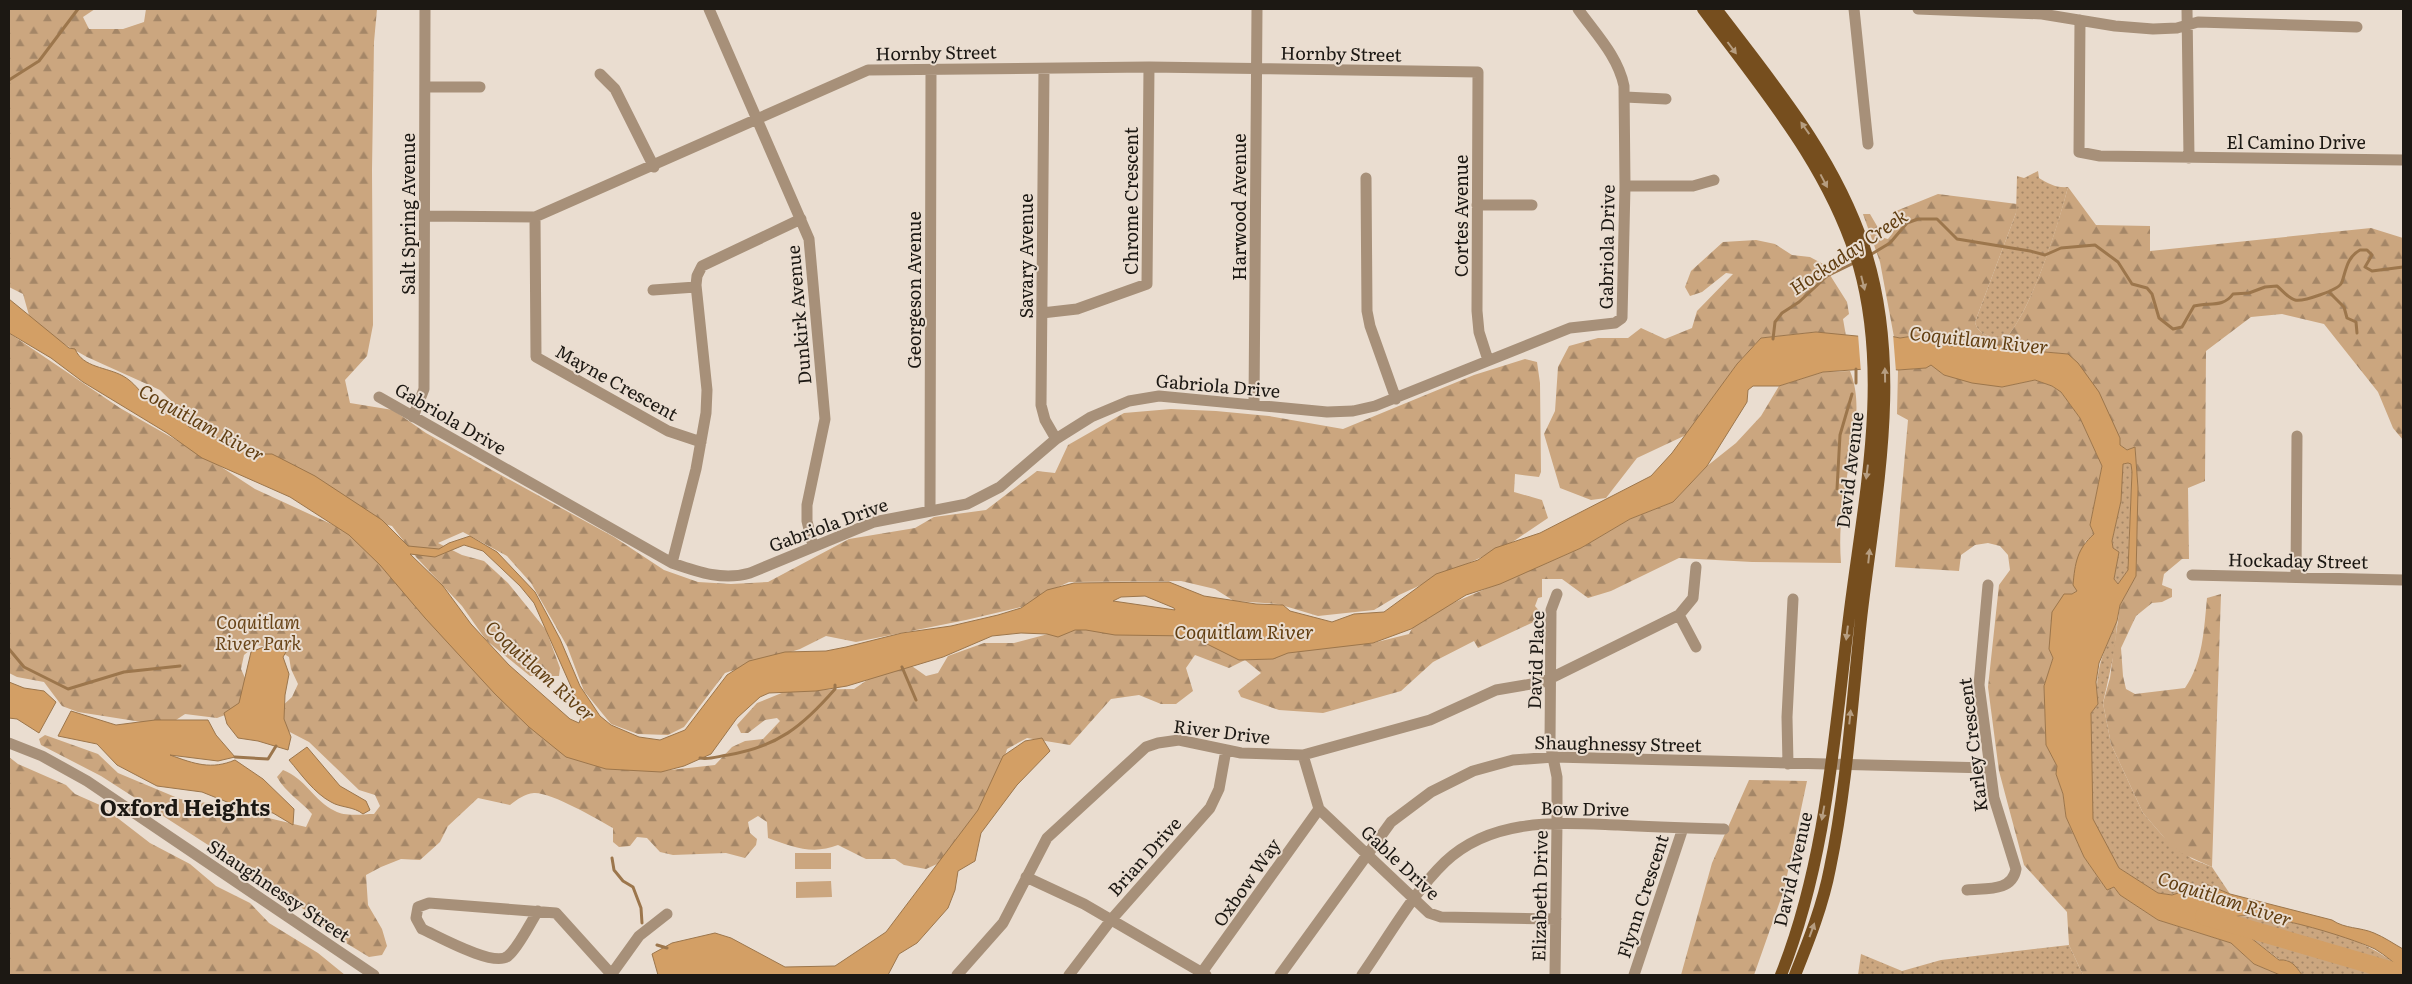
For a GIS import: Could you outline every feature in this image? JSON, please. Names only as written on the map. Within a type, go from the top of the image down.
[{"type":"main road","name":"David Avenue","points":[[1702,9],[1803,144],[1848,219]]},
{"type":"main road","name":"David Avenue","points":[[1716,9],[1812,138],[1826,161],[1848,219],[1869,311],[1878,424],[1845,766],[1830,868],[1820,911],[1795,975]]},
{"type":"main road","name":"David Avenue","points":[[1781,975],[1791,949],[1814,869],[1831,765],[1878,424]]},
{"type":"street","name":"Salt Spring Avenue","points":[[413,416],[424,388],[426,216],[425,9]]},
{"type":"street","name":"Dunkirk Avenue","points":[[710,9],[801,219],[811,248],[825,419],[807,505],[807,521],[813,546]]},
{"type":"street","name":"Harwood Avenue","points":[[1254,405],[1257,9]]},
{"type":"street","name":"Gabriola Drive","points":[[380,397],[672,564],[712,575],[739,576],[874,522],[966,504],[992,492],[1056,439],[1114,406],[1142,397],[1158,396],[1336,412],[1360,410],[1396,399],[1575,326],[1612,323],[1620,320],[1624,309],[1625,97],[1623,80],[1617,64],[1578,9]]},
{"type":"street","points":[[1854,9],[1868,144]]},
{"type":"street","points":[[1918,9],[2042,14],[2115,26],[2153,29],[2177,28],[2198,22],[2357,27]]},
{"type":"street","points":[[2187,9],[2189,158]]},
{"type":"street","name":"El Camino Drive","points":[[2080,20],[2079,152],[2100,156],[2403,160]]},
{"type":"street","name":"Hornby Street","points":[[426,216],[535,217],[654,167],[758,118],[868,70],[1149,67],[1478,72]]},
{"type":"street","name":"Chrome Crescent","points":[[1042,313],[1077,309],[1147,284],[1149,67]]},
{"type":"street","name":"Savary Avenue","points":[[1044,69],[1041,405],[1045,420],[1056,439]]},
{"type":"street","name":"Georgeson Avenue","points":[[930,510],[931,70]]},
{"type":"street","name":"Cortes Avenue","points":[[1478,72],[1477,311],[1480,332],[1488,360]]},
{"type":"street","points":[[600,74],[615,90],[654,167]]},
{"type":"street","points":[[425,87],[480,87]]},
{"type":"street","points":[[1625,97],[1666,99]]},
{"type":"street","points":[[1366,178],[1367,311],[1370,326],[1396,399]]},
{"type":"street","points":[[1625,186],[1693,186],[1714,180]]},
{"type":"street","points":[[1477,205],[1532,205]]},
{"type":"street","name":"Mayne Crescent","points":[[535,217],[536,357],[668,431],[701,442]]},
{"type":"street","points":[[672,564],[679,543],[706,413],[707,390],[696,287],[697,276],[702,266],[801,219]]},
{"type":"street","points":[[654,290],[696,287]]},
{"type":"street","points":[[2296,436],[2296,577]]},
{"type":"street","points":[[1696,567],[1693,598],[1679,615],[1696,647]]},
{"type":"street","name":"Hockaday Street","points":[[2192,575],[2403,580]]},
{"type":"street","name":"Karley Crescent","points":[[1967,890],[2005,885],[2013,878],[2016,869],[1996,810],[1979,685],[1988,585]]},
{"type":"street","name":"David Place","points":[[1554,757],[1550,742],[1551,610],[1557,594]]},
{"type":"street","points":[[1788,764],[1787,718],[1793,599]]},
{"type":"street","name":"River Drive","points":[[957,975],[1003,923],[1043,843],[1053,831],[1146,747],[1158,742],[1178,740],[1241,753],[1303,755],[1430,720],[1496,690],[1530,686],[1551,679],[1679,615]]},
{"type":"street","name":"Shaughnessy Street","points":[[9,743],[42,756],[87,780],[374,975]]},
{"type":"street","name":"Brian Drive","points":[[1069,975],[1110,920],[1210,808],[1219,789],[1226,750]]},
{"type":"street","name":"Gable Drive","points":[[1303,755],[1319,809],[1428,914],[1441,917],[1556,919]]},
{"type":"street","name":"Shaughnessy Street","points":[[1280,975],[1391,822],[1431,792],[1472,771],[1513,760],[1554,757],[1845,766],[1989,768]]},
{"type":"street","name":"Elizabeth Drive","points":[[1554,757],[1557,823],[1555,975]]},
{"type":"street","name":"Oxbow Way","points":[[1203,974],[1319,809]]},
{"type":"street","name":"Bow Drive","points":[[1362,975],[1414,900],[1445,863],[1465,847],[1496,832],[1532,824],[1557,823],[1724,829]]},
{"type":"street","name":"Flynn Crescent","points":[[1634,975],[1683,828]]},
{"type":"street","points":[[1026,877],[1084,904],[1203,974]]},
{"type":"street","points":[[538,911],[510,954],[499,960],[487,958],[422,929],[416,918],[418,907],[429,903],[538,911],[559,915],[612,975],[639,936],[667,914]]},
{"type":"green space","points":[[9,9],[95,9],[83,17],[89,29],[123,29],[144,22],[146,9],[377,9],[374,42],[372,170],[373,325],[367,356],[345,380],[350,403],[393,410],[426,433],[614,537],[664,570],[698,582],[731,584],[768,582],[849,539],[915,528],[934,517],[986,510],[1037,471],[1055,473],[1068,445],[1124,413],[1171,409],[1216,411],[1269,416],[1343,429],[1474,375],[1525,359],[1537,362],[1540,383],[1541,472],[1539,477],[1515,474],[1514,492],[1542,500],[1548,518],[1508,545],[1399,595],[1374,610],[1318,616],[1278,604],[1234,601],[1215,589],[1181,581],[1069,582],[1045,593],[1025,606],[966,620],[856,642],[826,636],[800,649],[725,673],[684,727],[668,735],[638,734],[611,724],[584,691],[567,646],[531,583],[507,556],[463,532],[438,543],[462,555],[484,561],[508,583],[546,630],[560,668],[559,676],[530,676],[486,640],[462,606],[416,557],[392,526],[368,520],[211,440],[160,390],[87,357],[32,326],[23,294],[9,287]]},
{"type":"green space","points":[[2038,171],[2039,178],[2046,182],[2056,186],[2068,187],[2064,203],[2043,266],[2016,325],[2006,338],[1992,337],[1979,330],[1975,322],[2016,213],[2017,176],[2024,178]]},
{"type":"green space","points":[[2068,187],[2096,225],[2150,226],[2150,251],[2371,228],[2403,238],[2403,440],[2393,428],[2378,392],[2324,324],[2282,314],[2251,317],[2206,351],[2205,481],[2188,488],[2189,559],[2182,559],[2164,574],[2162,585],[2172,589],[2172,597],[2162,602],[2152,603],[2136,616],[2121,648],[2126,689],[2135,694],[2185,688],[2196,667],[2199,656],[2207,598],[2221,594],[2212,867],[2181,853],[2143,813],[2111,744],[2103,703],[2110,678],[2120,605],[2136,576],[2138,488],[2135,447],[2127,450],[2120,445],[2120,438],[2068,354],[2045,352],[2028,346],[1998,345],[1985,348],[1967,342],[1951,346],[1920,335],[1894,337],[1880,262],[1863,214],[1870,214],[1884,238],[1888,239],[1892,234],[1896,211],[1938,194],[2017,204],[2016,213],[1975,322],[1983,333],[1992,337],[2006,338],[2025,308],[2043,266]]},
{"type":"green space","points":[[1756,240],[1775,244],[1792,255],[1810,257],[1823,264],[1847,302],[1849,314],[1843,319],[1846,336],[1816,332],[1761,338],[1737,364],[1686,435],[1637,458],[1606,498],[1591,500],[1560,488],[1544,434],[1555,411],[1558,367],[1569,346],[1598,338],[1628,338],[1641,328],[1665,339],[1692,328],[1697,311],[1733,274],[1726,273],[1702,292],[1690,296],[1685,287],[1691,271],[1723,242]]},
{"type":"green space","name":"Coquitlam River Park","points":[[9,333],[120,408],[206,457],[255,489],[342,529],[394,564],[485,676],[661,771],[715,765],[732,747],[745,741],[763,739],[780,721],[777,718],[765,720],[748,733],[741,733],[737,725],[757,703],[789,690],[854,689],[879,672],[909,664],[926,676],[938,673],[948,656],[984,643],[1014,643],[1071,628],[1361,639],[1369,644],[1409,634],[1418,618],[1581,548],[1630,519],[1673,502],[1707,466],[1736,443],[1761,416],[1779,386],[1823,372],[1850,371],[1854,385],[1856,415],[1841,516],[1841,563],[1752,562],[1679,558],[1611,591],[1588,598],[1562,579],[1542,579],[1542,597],[1538,598],[1535,606],[1542,614],[1542,618],[1478,648],[1474,641],[1433,662],[1401,691],[1323,713],[1279,710],[1241,697],[1238,691],[1261,673],[1245,660],[1229,668],[1195,655],[1186,668],[1193,691],[1176,704],[1161,704],[1139,695],[1111,699],[1070,745],[1027,738],[1007,749],[1000,773],[990,793],[948,859],[926,869],[904,865],[895,859],[866,859],[838,845],[811,850],[786,844],[768,838],[767,822],[758,816],[748,822],[750,833],[757,839],[756,845],[745,858],[726,853],[673,855],[660,852],[647,838],[637,837],[630,846],[619,847],[613,842],[613,828],[551,797],[534,793],[521,797],[510,805],[478,798],[448,826],[440,842],[420,860],[401,859],[366,875],[368,905],[382,929],[387,946],[382,955],[369,957],[333,935],[305,910],[248,875],[219,852],[101,776],[41,745],[39,739],[45,735],[98,754],[118,773],[180,799],[207,803],[306,827],[312,814],[289,792],[277,777],[283,770],[297,778],[328,807],[339,813],[349,815],[374,814],[380,806],[375,795],[359,790],[309,742],[282,728],[279,709],[292,697],[298,684],[291,669],[289,657],[275,648],[256,645],[244,655],[241,669],[249,687],[244,708],[217,718],[185,714],[167,726],[78,712],[62,706],[44,682],[17,677],[9,673]]},
{"type":"green space","points":[[1931,364],[1944,375],[2002,387],[2035,380],[2052,386],[2061,392],[2080,418],[2102,466],[2090,525],[2094,534],[2085,542],[2077,591],[2072,594],[2049,649],[2053,658],[2044,686],[2046,745],[2057,766],[2056,774],[2063,794],[2066,817],[2084,857],[2107,890],[2114,887],[2120,895],[2158,920],[2231,943],[2254,964],[2280,975],[2083,975],[2069,945],[2067,912],[2024,865],[1999,771],[1988,687],[1999,585],[2010,570],[2008,555],[2000,546],[1988,543],[1975,545],[1961,555],[1959,571],[1895,567],[1908,420],[1897,414],[1898,370],[1926,368]]},
{"type":"green space","points":[[2123,464],[2131,464],[2132,472],[2128,570],[2118,584],[2114,579],[2119,552],[2113,548],[2112,541],[2121,501]]},
{"type":"green space","points":[[2117,621],[2115,649],[2103,703],[2111,744],[2143,813],[2162,835],[2192,859],[2212,867],[2230,894],[2206,884],[2172,895],[2158,893],[2119,868],[2092,819],[2091,713],[2098,704],[2097,680],[2101,661]]},
{"type":"green space","points":[[9,757],[18,764],[66,785],[75,794],[102,806],[150,843],[190,864],[216,886],[250,903],[269,923],[318,953],[345,975],[9,975]]},
{"type":"green space","points":[[1749,780],[1807,781],[1784,890],[1754,975],[1681,975],[1712,863]]},
{"type":"green space","points":[[795,853],[831,853],[831,869],[795,869]]},
{"type":"green space","points":[[831,881],[832,897],[796,898],[796,882]]},
{"type":"green space","points":[[2238,916],[2304,925],[2346,937],[2386,957],[2403,970],[2403,975],[2302,975],[2287,960],[2280,960],[2246,934],[2226,927],[2229,919]]},
{"type":"green space","points":[[2069,945],[2083,975],[1858,975],[1861,954],[1902,971],[1941,960]]},
{"type":"water","name":"Coquitlam River","points":[[9,299],[69,348],[75,349],[89,364],[126,378],[143,394],[180,416],[189,427],[259,454],[272,454],[315,476],[382,520],[408,546],[439,549],[449,543],[470,536],[497,552],[535,592],[560,639],[580,686],[600,716],[611,725],[639,737],[660,740],[685,730],[727,675],[749,661],[785,652],[826,651],[902,633],[951,626],[998,615],[1021,608],[1047,590],[1074,583],[1169,582],[1204,596],[1256,604],[1283,605],[1290,611],[1332,622],[1354,614],[1384,612],[1436,574],[1478,560],[1495,548],[1540,533],[1651,476],[1672,453],[1737,364],[1761,338],[1816,332],[1877,338],[1890,336],[1900,338],[1920,335],[1951,346],[1967,342],[1985,348],[1998,345],[2028,346],[2045,352],[2068,354],[2078,363],[2099,392],[2120,438],[2120,445],[2127,450],[2135,447],[2138,488],[2136,576],[2120,605],[2117,621],[2099,663],[2096,682],[2098,704],[2091,713],[2093,819],[2119,868],[2158,893],[2172,895],[2206,884],[2230,894],[2369,931],[2403,949],[2403,970],[2375,949],[2324,931],[2278,919],[2257,916],[2240,916],[2229,919],[2227,928],[2246,934],[2279,960],[2293,964],[2302,975],[2280,975],[2254,964],[2231,943],[2158,920],[2120,895],[2114,887],[2107,890],[2084,857],[2066,817],[2063,794],[2056,774],[2057,766],[2046,745],[2044,686],[2053,658],[2049,649],[2052,612],[2064,594],[2072,594],[2077,591],[2073,585],[2076,563],[2080,551],[2094,534],[2090,525],[2102,466],[2080,418],[2061,392],[2052,386],[2035,380],[2002,387],[1972,383],[1944,375],[1931,365],[1926,368],[1898,370],[1880,368],[1823,372],[1779,386],[1753,386],[1748,390],[1747,402],[1707,466],[1673,502],[1630,519],[1581,548],[1500,584],[1466,595],[1411,629],[1373,643],[1288,653],[1273,659],[1239,660],[1191,636],[1115,635],[1075,630],[1058,637],[1047,634],[1021,633],[992,636],[943,657],[847,686],[816,691],[769,693],[760,697],[737,718],[711,754],[684,766],[661,772],[606,769],[566,757],[529,727],[495,694],[425,618],[380,565],[349,535],[290,497],[202,458],[167,433],[83,382],[51,358],[9,333]],"holes":[[[2123,464],[2131,464],[2132,472],[2128,570],[2118,584],[2114,579],[2119,552],[2113,548],[2112,541],[2121,501]],[[464,545],[483,551],[520,586],[534,603],[580,707],[582,715],[579,723],[570,719],[509,665],[471,624],[443,586],[410,554],[435,557]],[[1145,596],[1175,610],[1113,601],[1121,597]]]},
{"type":"water","points":[[279,641],[289,647],[283,657],[289,674],[285,695],[284,719],[291,737],[288,750],[258,741],[238,738],[227,724],[224,713],[239,703],[251,652]]},
{"type":"water","points":[[9,682],[24,688],[44,691],[56,702],[39,733],[17,719],[9,718]]},
{"type":"water","points":[[71,711],[116,725],[155,720],[208,720],[216,735],[235,757],[218,761],[170,755],[203,765],[218,765],[235,760],[263,779],[294,809],[293,825],[273,813],[242,808],[202,792],[157,786],[117,765],[97,744],[58,736]]},
{"type":"water","points":[[1042,738],[1050,751],[1017,785],[981,833],[975,861],[958,871],[955,890],[948,908],[917,943],[899,954],[888,975],[658,975],[652,954],[672,943],[715,933],[731,938],[785,967],[835,966],[886,932],[978,810],[1003,756],[1025,741]]},
{"type":"water","points":[[307,747],[340,786],[366,801],[370,810],[363,814],[335,804],[313,788],[289,760]]},
{"type":"pier","points":[[1858,334],[1893,334],[1896,372],[1861,373]]},
{"type":"waterway","points":[[9,80],[39,61],[78,9]]},
{"type":"waterway","name":"Hockaday Creek","points":[[1870,255],[1890,243],[1907,223],[1918,219],[1937,219],[1957,239],[2045,255],[2061,248],[2095,245],[2118,262],[2132,284],[2147,288],[2152,294],[2159,318],[2173,329],[2182,327],[2194,306],[2220,303],[2233,294],[2249,293],[2265,287],[2277,286],[2290,298],[2299,300],[2328,292],[2340,285],[2352,256],[2360,250],[2367,250],[2372,255],[2365,267],[2372,271],[2403,267]]},
{"type":"waterway","name":"Hockaday Creek","points":[[1773,339],[1775,322],[1782,313],[1799,302],[1827,276],[1856,262]]},
{"type":"waterway","points":[[2329,292],[2344,307],[2347,318],[2356,322],[2357,333]]},
{"type":"waterway","points":[[1856,369],[1856,383]]},
{"type":"waterway","points":[[1837,489],[1840,435],[1852,394]]},
{"type":"waterway","points":[[9,649],[24,667],[68,689],[124,672],[180,666]]},
{"type":"waterway","points":[[902,667],[916,700]]},
{"type":"waterway","points":[[700,758],[710,758],[761,747],[788,733],[812,714],[835,689],[835,685]]},
{"type":"waterway","points":[[235,757],[268,759],[276,746]]},
{"type":"waterway","points":[[612,858],[614,870],[623,881],[633,887],[641,908],[642,923]]},
{"type":"waterway","name":"Coquitlam River","points":[[2204,916],[2403,974]]},
{"type":"waterway","points":[[657,945],[667,948]]},
{"type":"district","name":"Oxford Heights","points":[[185,806]]}]
